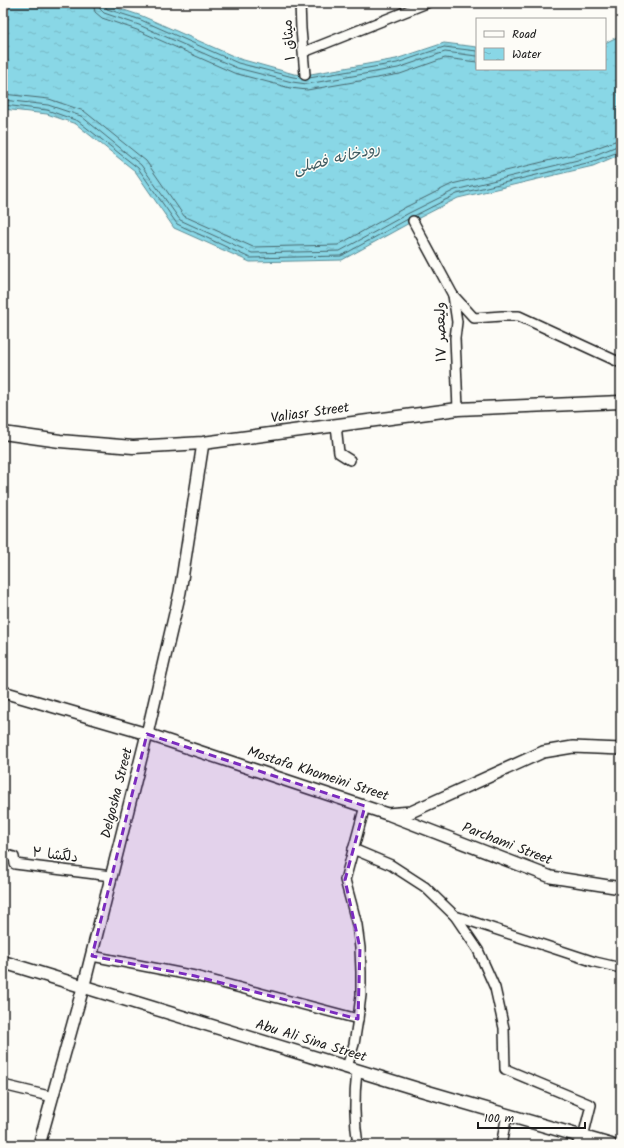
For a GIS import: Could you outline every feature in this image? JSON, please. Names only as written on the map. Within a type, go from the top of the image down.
[{"type":"main road","name":"Valiasr Street","points":[[3,432],[60,441],[133,447],[204,443],[458,409],[621,402]]},
{"type":"main road","name":"Abu Ali Sina Street","points":[[3,962],[507,1115],[580,1141],[612,1145]]},
{"type":"street","name":"میثاق ۱","points":[[300,3],[305,75]]},
{"type":"street","points":[[304,52],[427,3]]},
{"type":"street","points":[[413,221],[453,295]]},
{"type":"street","name":"ولیعصر ۱۷","points":[[453,295],[474,318],[519,316],[621,363]]},
{"type":"street","name":"ولیعصر ۱۷","points":[[453,295],[457,322],[455,338],[458,409]]},
{"type":"street","points":[[336,425],[339,453],[350,460]]},
{"type":"street","name":"Delgosha Street","points":[[39,1145],[84,987],[147,734],[180,592],[204,443]]},
{"type":"street","name":"Mostafa Khomeini Street","points":[[3,692],[147,734],[386,814],[411,812],[543,752],[573,747],[621,749]]},
{"type":"street","points":[[358,1145],[355,1125],[352,1069],[361,980],[360,948],[352,902],[344,880],[365,806]]},
{"type":"street","name":"Parchami Street","points":[[386,814],[551,877],[621,888]]},
{"type":"street","points":[[353,849],[391,865],[426,887],[455,916],[478,950],[495,988],[504,1028],[505,1069],[591,1105],[580,1141]]},
{"type":"street","name":"دلگشا ۲","points":[[3,854],[14,857],[15,864],[112,876]]},
{"type":"street","points":[[455,916],[595,962],[621,968]]},
{"type":"street","points":[[92,956],[195,976],[358,1018]]},
{"type":"street","points":[[3,1085],[52,1097]]},
{"type":"street","points":[[501,1145],[507,1115]]},
{"type":"highlighted area","points":[[147,734],[365,806],[345,880],[360,948],[358,1019],[195,976],[92,956]]},
{"type":"water","name":"رودخانه فصلی","points":[[3,3],[103,3],[142,16],[240,59],[294,74],[305,75],[396,59],[444,43],[476,47],[476,70],[606,70],[606,42],[621,35],[621,154],[593,166],[458,198],[342,260],[250,262],[174,228],[135,171],[76,124],[47,114],[3,109]]}]
